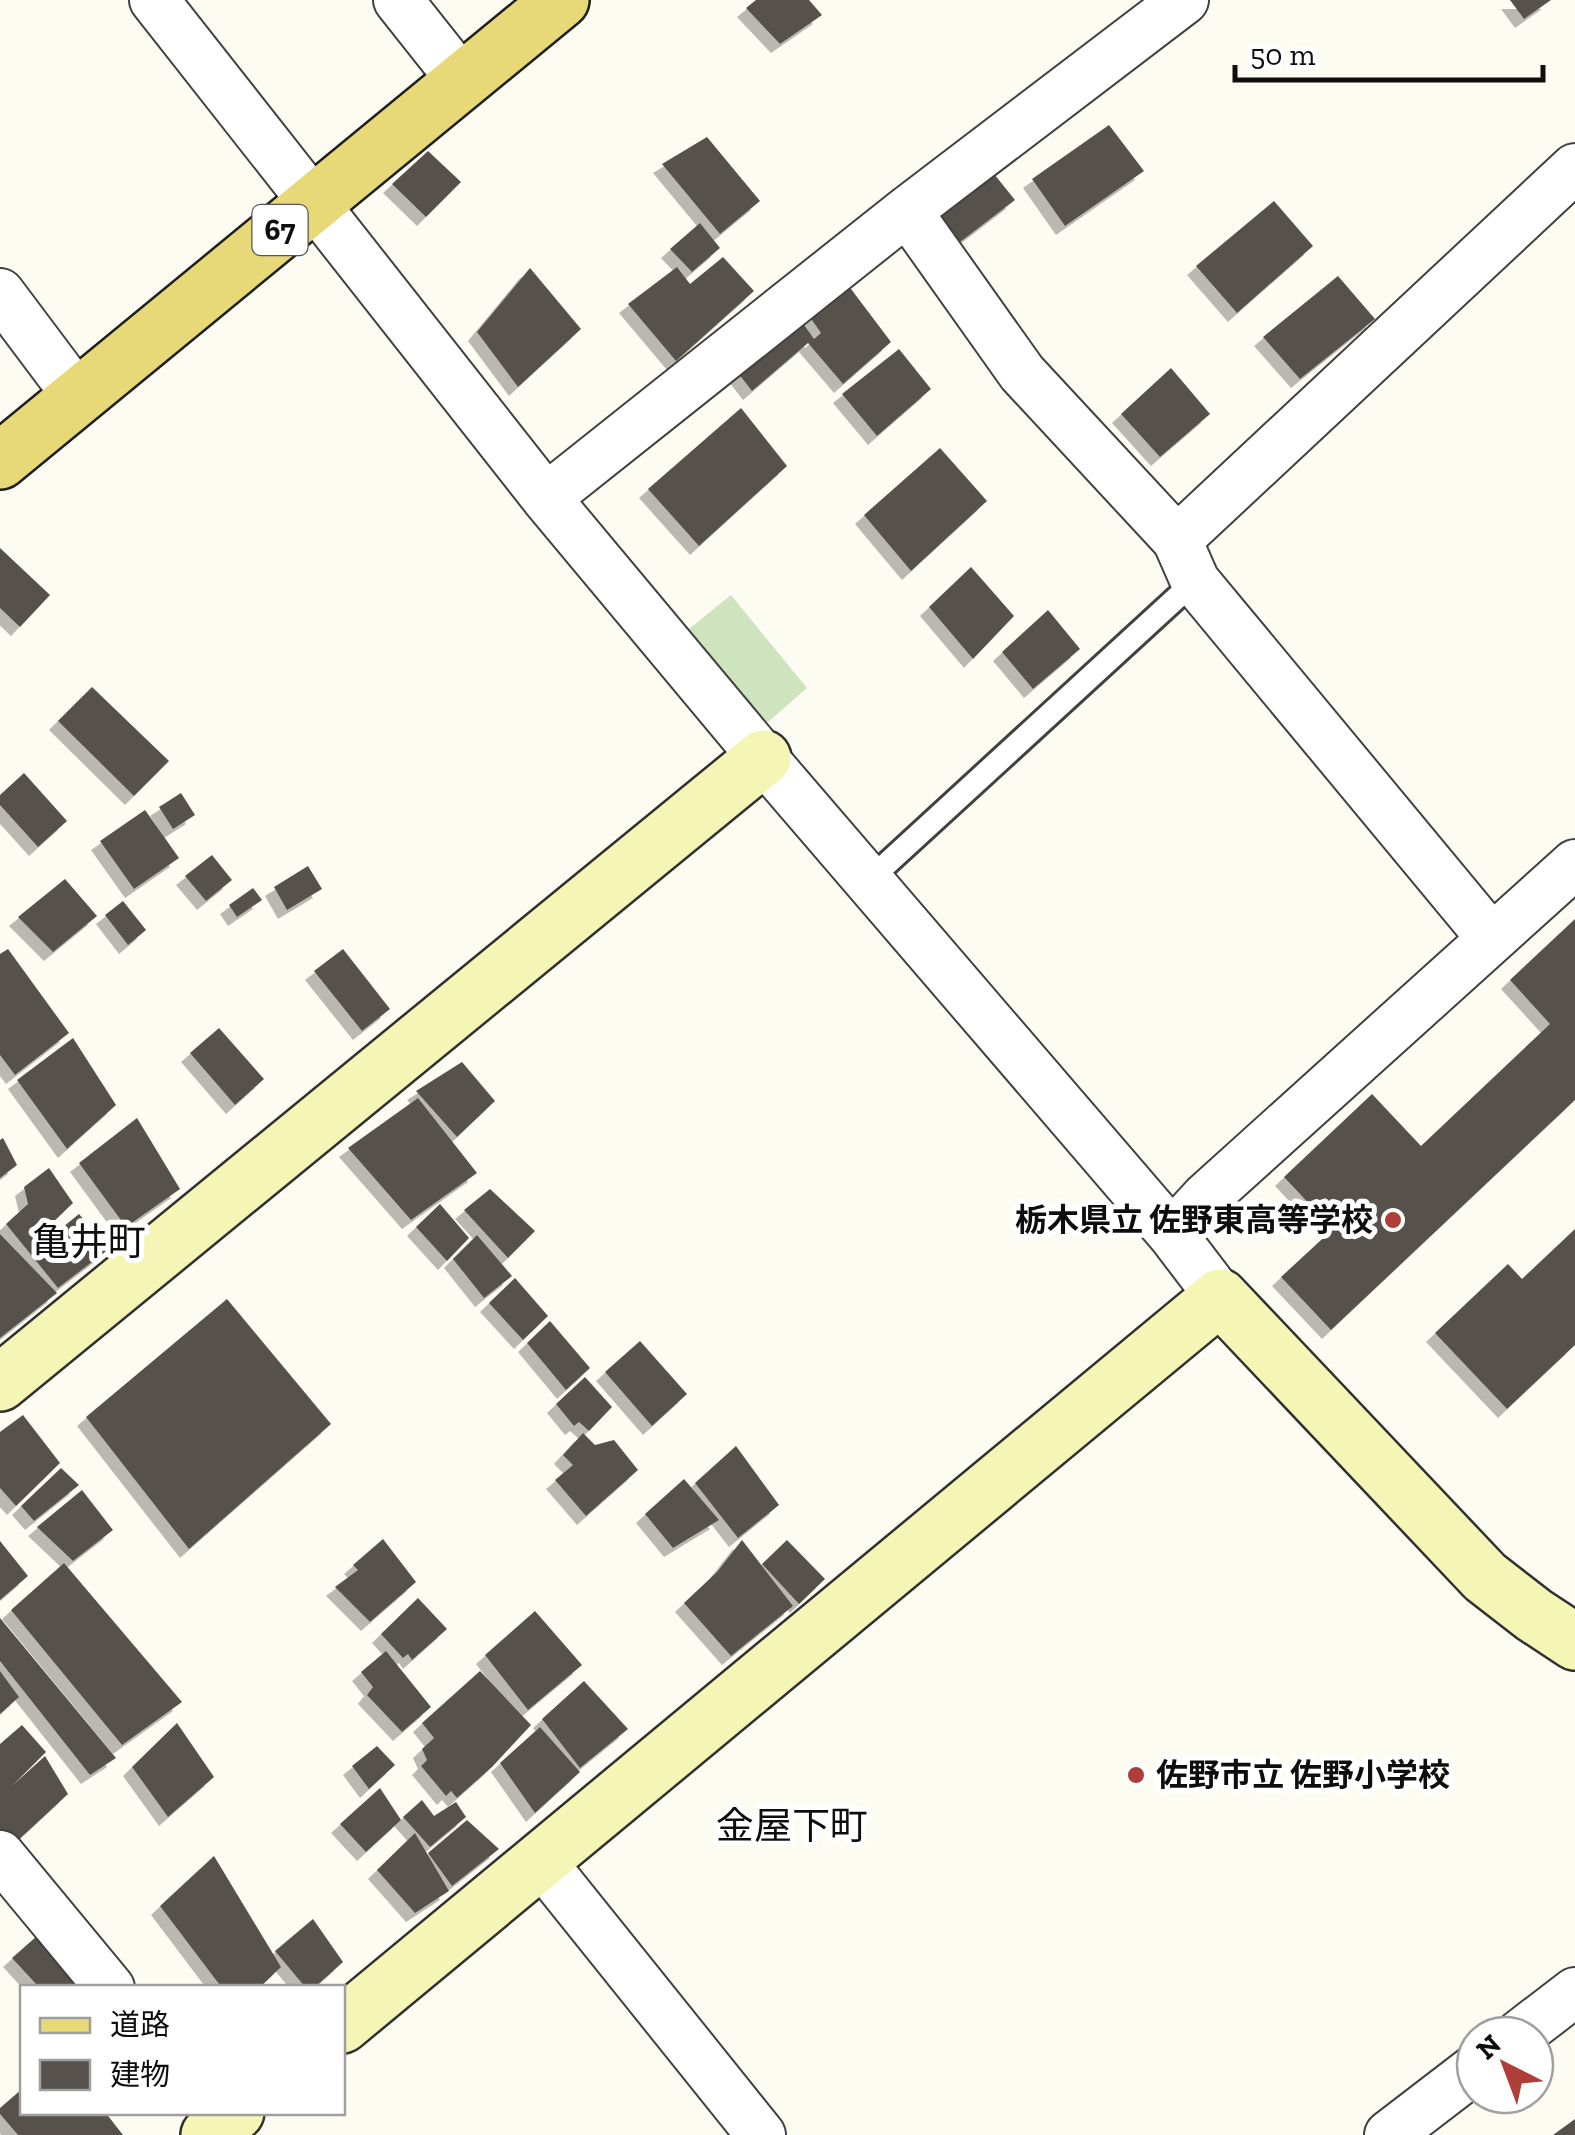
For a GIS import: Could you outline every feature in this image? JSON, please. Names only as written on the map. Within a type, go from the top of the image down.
[{"type":"main road","name":"67","points":[[0,461],[561,0]]},
{"type":"street","points":[[154,0],[546,498],[763,758],[1172,1234],[1220,1297],[1485,1577],[1575,1642]]},
{"type":"street","points":[[398,0],[463,82]]},
{"type":"street","points":[[546,498],[907,211],[1184,0]]},
{"type":"street","points":[[1186,560],[1575,168]]},
{"type":"street","points":[[907,211],[1022,373],[1186,560],[1492,939]]},
{"type":"street","points":[[0,293],[78,397]]},
{"type":"street","points":[[0,1384],[763,758]]},
{"type":"street","points":[[1172,1234],[1206,1196],[1575,864]]},
{"type":"street","points":[[345,2022],[1220,1297]]},
{"type":"street","points":[[0,1855],[108,1985]]},
{"type":"street","points":[[541,1861],[761,2135]]},
{"type":"street","points":[[1545,2015],[1575,1992]]},
{"type":"street","points":[[1388,2135],[1455,2084]]},
{"type":"lane","points":[[869,880],[1186,560]]},
{"type":"green space","points":[[731,595],[807,688],[761,728],[684,633]]},
{"type":"building","points":[[756,0],[809,0],[822,15],[780,44],[746,8]]},
{"type":"building","points":[[1510,0],[1551,0],[1524,19]]},
{"type":"building","points":[[1109,125],[1144,171],[1065,226],[1032,179]]},
{"type":"building","points":[[707,137],[760,201],[720,234],[662,164]]},
{"type":"building","points":[[428,151],[461,182],[426,217],[392,184]]},
{"type":"building","points":[[986,164],[1015,200],[947,252],[922,216]]},
{"type":"building","points":[[1274,201],[1313,246],[1237,313],[1196,266]]},
{"type":"building","points":[[700,223],[720,248],[692,272],[670,249]]},
{"type":"building","points":[[723,257],[754,291],[676,361],[628,304],[677,267],[690,284]]},
{"type":"building","points":[[530,268],[581,329],[518,387],[477,332]]},
{"type":"building","points":[[1338,276],[1375,319],[1300,379],[1263,337]]},
{"type":"building","points":[[845,281],[891,342],[843,384],[808,343],[752,391],[731,364],[795,312],[814,339],[821,333],[807,313]]},
{"type":"building","points":[[899,349],[931,389],[877,436],[842,394]]},
{"type":"building","points":[[1171,368],[1210,414],[1160,457],[1121,414]]},
{"type":"building","points":[[741,408],[787,466],[699,546],[648,489]]},
{"type":"building","points":[[940,448],[987,501],[911,571],[864,515]]},
{"type":"building","points":[[0,548],[50,595],[20,627],[0,608]]},
{"type":"building","points":[[971,567],[1014,616],[973,659],[929,607]]},
{"type":"building","points":[[1048,610],[1080,649],[1033,689],[1002,652]]},
{"type":"building","points":[[92,687],[169,761],[134,796],[58,721]]},
{"type":"building","points":[[24,773],[67,821],[38,847],[0,805],[0,795]]},
{"type":"building","points":[[181,793],[195,815],[173,829],[159,807]]},
{"type":"building","points":[[145,810],[179,858],[134,889],[100,841]]},
{"type":"building","points":[[212,855],[232,880],[206,901],[185,876]]},
{"type":"building","points":[[308,866],[322,889],[287,910],[274,887]]},
{"type":"building","points":[[65,879],[97,916],[53,952],[18,917]]},
{"type":"building","points":[[253,888],[262,900],[237,917],[229,905]]},
{"type":"building","points":[[123,901],[146,930],[128,945],[105,915]]},
{"type":"building","points":[[1575,919],[1575,1100],[1331,1330],[1281,1277],[1333,1229],[1284,1177],[1372,1094],[1421,1146],[1550,1024],[1510,980]]},
{"type":"building","points":[[8,949],[69,1033],[15,1075],[0,1055],[0,954]]},
{"type":"building","points":[[343,949],[390,1009],[362,1031],[314,971]]},
{"type":"building","points":[[219,1028],[264,1079],[235,1105],[190,1053]]},
{"type":"building","points":[[73,1038],[116,1105],[67,1149],[17,1080]]},
{"type":"building","points":[[462,1062],[495,1101],[457,1137],[416,1091]]},
{"type":"building","points":[[418,1098],[477,1173],[411,1220],[348,1148]]},
{"type":"building","points":[[137,1118],[180,1189],[126,1227],[79,1163]]},
{"type":"building","points":[[3,1138],[17,1165],[0,1178],[0,1140]]},
{"type":"building","points":[[49,1168],[73,1203],[51,1224],[58,1231],[79,1214],[109,1249],[58,1288],[6,1224],[28,1204],[24,1187]]},
{"type":"building","points":[[490,1189],[535,1231],[508,1258],[464,1210]]},
{"type":"building","points":[[440,1204],[469,1238],[447,1261],[416,1227]]},
{"type":"building","points":[[1575,1229],[1575,1345],[1507,1409],[1435,1333],[1508,1264],[1522,1279]]},
{"type":"building","points":[[0,1234],[57,1293],[0,1338]]},
{"type":"building","points":[[477,1235],[512,1276],[484,1298],[453,1259]]},
{"type":"building","points":[[515,1278],[548,1316],[523,1340],[489,1303]]},
{"type":"building","points":[[227,1299],[331,1424],[189,1549],[86,1417]]},
{"type":"building","points":[[550,1321],[590,1368],[566,1390],[527,1343]]},
{"type":"building","points":[[640,1341],[687,1394],[652,1426],[605,1372]]},
{"type":"building","points":[[585,1377],[612,1407],[589,1431],[579,1422],[574,1426],[556,1404]]},
{"type":"building","points":[[23,1415],[60,1463],[16,1506],[0,1488],[0,1432]]},
{"type":"building","points":[[583,1433],[595,1445],[614,1440],[638,1470],[586,1516],[555,1480],[573,1465],[563,1455]]},
{"type":"building","points":[[736,1446],[779,1505],[738,1538],[695,1483]]},
{"type":"building","points":[[61,1468],[79,1485],[34,1521],[21,1506]]},
{"type":"building","points":[[684,1479],[719,1520],[673,1548],[645,1514]]},
{"type":"building","points":[[82,1490],[113,1530],[73,1561],[37,1527]]},
{"type":"building","points":[[383,1539],[416,1582],[370,1622],[335,1587],[358,1570],[353,1565]]},
{"type":"building","points":[[742,1540],[793,1606],[731,1656],[684,1603],[717,1572]]},
{"type":"building","points":[[787,1540],[825,1579],[799,1604],[762,1564]]},
{"type":"building","points":[[0,1541],[28,1576],[0,1600]]},
{"type":"building","points":[[64,1563],[182,1702],[122,1745],[11,1610]]},
{"type":"building","points":[[418,1598],[447,1629],[412,1660],[408,1654],[403,1658],[381,1634]]},
{"type":"building","points":[[535,1611],[582,1665],[528,1710],[485,1655]]},
{"type":"building","points":[[0,1618],[116,1758],[90,1775],[0,1661]]},
{"type":"building","points":[[386,1651],[431,1707],[402,1732],[367,1695],[373,1687],[361,1672]]},
{"type":"building","points":[[0,1671],[19,1697],[0,1714]]},
{"type":"building","points":[[480,1671],[531,1725],[457,1798],[451,1791],[446,1796],[421,1766],[427,1760],[422,1749],[434,1738],[422,1723]]},
{"type":"building","points":[[584,1681],[628,1729],[580,1768],[542,1719]]},
{"type":"building","points":[[177,1723],[214,1777],[168,1817],[132,1767]]},
{"type":"building","points":[[22,1725],[46,1752],[12,1786],[45,1756],[68,1794],[13,1845],[0,1831],[0,1744]]},
{"type":"building","points":[[540,1727],[580,1772],[535,1813],[500,1763]]},
{"type":"building","points":[[377,1746],[395,1765],[369,1789],[352,1766]]},
{"type":"building","points":[[380,1788],[401,1820],[366,1852],[340,1824]]},
{"type":"building","points":[[422,1800],[434,1816],[456,1802],[466,1817],[430,1847],[403,1817]]},
{"type":"building","points":[[467,1820],[499,1849],[452,1886],[428,1853]]},
{"type":"building","points":[[415,1833],[449,1891],[415,1913],[377,1870]]},
{"type":"building","points":[[214,1856],[281,1967],[262,1985],[220,1985],[160,1906]]},
{"type":"building","points":[[313,1919],[343,1962],[317,1985],[303,1985],[275,1951]]},
{"type":"building","points":[[45,1929],[92,1985],[35,1985],[12,1958]]},
{"type":"building","points":[[20,2091],[20,2115],[107,2115],[123,2135],[18,2135],[0,2114],[0,2108]]},
{"type":"building","points":[[1575,2119],[1575,2135],[1553,2135]]},
{"type":"place","name":"栃木県立 佐野東高等学校","points":[[1393,1220]]},
{"type":"place","name":"佐野市立 佐野小学校","points":[[1136,1775]]},
{"type":"district","name":"亀井町","points":[[89,1242]]},
{"type":"district","name":"金屋下町","points":[[792,1826]]}]
